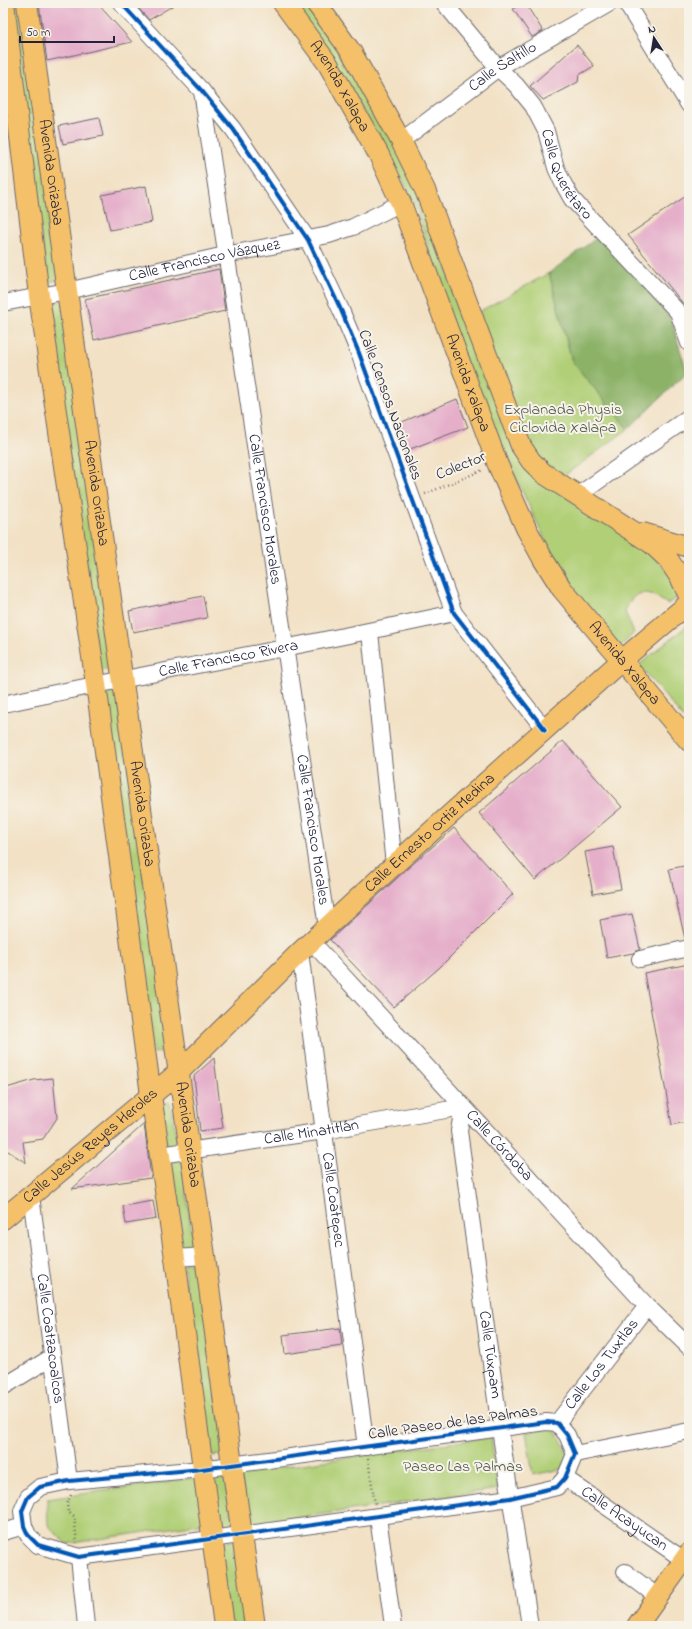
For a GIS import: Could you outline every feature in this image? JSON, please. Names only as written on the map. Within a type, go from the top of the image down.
[{"type":"main road","name":"Avenida Orizaba","points":[[4,3],[39,296],[96,684],[150,1096],[175,1258],[224,1626]]},
{"type":"main road","name":"Avenida Orizaba","points":[[27,3],[67,291],[124,679],[178,1072],[206,1256],[232,1465],[255,1626]]},
{"type":"main road","name":"Avenida Xalapa","points":[[283,3],[328,64],[378,155],[401,203],[498,465],[526,528],[543,559],[562,589],[689,741]]},
{"type":"main road","name":"Avenida Xalapa","points":[[322,5],[352,53],[401,141],[425,190],[521,446],[531,461],[543,473],[627,529],[651,543],[668,559],[681,579],[689,596]]},
{"type":"main road","points":[[627,529],[689,546]]},
{"type":"main road","name":"Calle Ernesto Ortiz Medina","points":[[178,1072],[305,946],[621,661],[689,603]]},
{"type":"main road","name":"Calle Jesús Reyes Heroles","points":[[3,1220],[178,1072]]},
{"type":"main road","points":[[636,1626],[686,1557]]},
{"type":"street","name":"Calle Censos Nacionales","points":[[121,3],[202,91],[233,129],[308,240],[341,310],[359,353],[411,499],[454,613],[545,730]]},
{"type":"street","name":"Calle Querétaro","points":[[444,3],[498,68],[516,85],[533,106],[546,131],[556,168],[572,199],[678,312],[689,343]]},
{"type":"street","name":"Calle Saltillo","points":[[401,141],[498,68],[610,3]]},
{"type":"street","points":[[626,3],[689,105]]},
{"type":"street","name":"Calle Francisco Morales","points":[[202,91],[327,927]]},
{"type":"street","name":"Calle Francisco Vázquez","points":[[3,303],[67,291],[226,255],[329,235],[352,227],[401,203]]},
{"type":"street","points":[[577,496],[689,417]]},
{"type":"street","name":"Calle Francisco Rivera","points":[[3,704],[96,684],[370,632],[454,613]]},
{"type":"street","points":[[370,632],[394,865]]},
{"type":"street","name":"Calle Córdoba","points":[[305,946],[463,1107],[647,1306],[689,1347]]},
{"type":"street","name":"Calle Coatepec","points":[[305,946],[324,1131],[366,1447]]},
{"type":"street","points":[[640,959],[689,948]]},
{"type":"street","name":"Calle Minatitlán","points":[[160,1155],[324,1131],[463,1107]]},
{"type":"street","name":"Calle Túxpam","points":[[463,1107],[459,1131],[510,1498],[530,1626]]},
{"type":"street","name":"Calle Coatzacoalcos","points":[[30,1196],[69,1481]]},
{"type":"street","points":[[175,1258],[206,1256]]},
{"type":"street","name":"Calle Los Tuxtlas","points":[[558,1423],[647,1306]]},
{"type":"street","points":[[3,1387],[52,1357]]},
{"type":"street","name":"Calle Paseo de las Palmas","points":[[24,1526],[22,1511],[28,1497],[40,1487],[69,1481],[202,1469],[546,1422],[558,1423],[567,1435],[575,1454]]},
{"type":"street","points":[[3,1532],[24,1526],[28,1535],[38,1545],[79,1557],[510,1498],[557,1487],[565,1478],[575,1454],[689,1431]]},
{"type":"street","name":"Calle Acayucan","points":[[565,1478],[686,1557]]},
{"type":"street","points":[[378,1517],[393,1626]]},
{"type":"street","points":[[79,1557],[86,1626]]},
{"type":"street","points":[[625,1572],[658,1597]]},
{"type":"path","points":[[366,1447],[378,1517]]},
{"type":"path","points":[[69,1481],[71,1495],[67,1504],[68,1512],[74,1516],[79,1557]]},
{"type":"green space","points":[[7,3],[23,3],[62,279],[48,282]]},
{"type":"green space","points":[[294,3],[315,3],[395,136],[520,454],[629,535],[669,572],[679,597],[667,604],[651,594],[641,593],[634,597],[625,612],[634,633],[620,647],[561,574],[508,461],[450,324],[416,206],[383,142]]},
{"type":"green space","points":[[602,234],[642,277],[671,320],[687,372],[628,429],[572,361],[549,273]]},
{"type":"green space","name":"Explanada Physis Ciclovida Xalapa","points":[[549,273],[572,361],[628,429],[554,483],[534,465],[473,315]]},
{"type":"green space","points":[[65,300],[117,668],[100,671],[47,303]]},
{"type":"green space","points":[[689,624],[689,725],[639,665]]},
{"type":"green space","points":[[117,690],[171,1050],[153,1053],[102,693]]},
{"type":"green space","points":[[170,1102],[178,1145],[160,1148],[154,1106]]},
{"type":"green space","points":[[182,1156],[194,1253],[180,1254],[167,1158]]},
{"type":"green space","points":[[200,1262],[226,1454],[212,1456],[183,1263]]},
{"type":"green space","points":[[554,1427],[569,1455],[562,1469],[533,1475],[526,1432]]},
{"type":"green space","name":"Paseo Las Palmas","points":[[491,1437],[498,1489],[247,1525],[240,1473]]},
{"type":"green space","points":[[227,1473],[233,1528],[214,1530],[207,1475]]},
{"type":"green space","points":[[200,1477],[205,1523],[66,1544],[48,1525],[47,1499]]},
{"type":"green space","points":[[236,1540],[247,1626],[228,1626],[216,1543]]},
{"type":"building","points":[[39,3],[97,3],[132,42],[47,61]]},
{"type":"building","points":[[134,3],[177,3],[149,20]]},
{"type":"building","points":[[522,3],[525,3],[543,31],[532,37],[513,9]]},
{"type":"building","points":[[577,45],[594,66],[579,75],[578,82],[543,100],[530,86]]},
{"type":"building","points":[[99,118],[103,136],[63,144],[59,126]]},
{"type":"building","points":[[146,186],[152,222],[110,230],[102,195]]},
{"type":"building","points":[[689,194],[689,311],[628,235]]},
{"type":"building","points":[[219,269],[225,311],[94,340],[85,299]]},
{"type":"building","points":[[457,399],[468,427],[405,451],[395,425]]},
{"type":"building","points":[[203,596],[207,618],[133,632],[129,611]]},
{"type":"building","points":[[563,741],[622,807],[535,880],[479,813]]},
{"type":"building","points":[[454,828],[513,894],[439,968],[394,1007],[330,940]]},
{"type":"building","points":[[613,847],[621,889],[593,894],[585,852]]},
{"type":"building","points":[[689,865],[689,938],[685,939],[669,869]]},
{"type":"building","points":[[632,914],[640,949],[633,953],[607,958],[600,920]]},
{"type":"building","points":[[689,964],[689,1121],[672,1125],[644,973]]},
{"type":"building","points":[[214,1058],[223,1128],[200,1131],[194,1076]]},
{"type":"building","points":[[53,1078],[57,1118],[43,1139],[23,1142],[26,1163],[5,1149],[3,1134],[3,1089],[34,1080]]},
{"type":"building","points":[[144,1124],[151,1178],[72,1189]]},
{"type":"building","points":[[153,1201],[156,1219],[126,1224],[123,1206]]},
{"type":"building","points":[[340,1328],[342,1346],[285,1354],[283,1335]]},
{"type":"cycle path","points":[[121,3],[202,91],[233,129],[308,240],[341,310],[359,353],[454,613],[545,730]]},
{"type":"cycle path","points":[[546,1422],[557,1423],[567,1435],[575,1454],[565,1478],[557,1487],[510,1498],[79,1557],[38,1545],[28,1535],[24,1526],[22,1511],[28,1497],[40,1487],[69,1481],[202,1469],[546,1422]]}]
